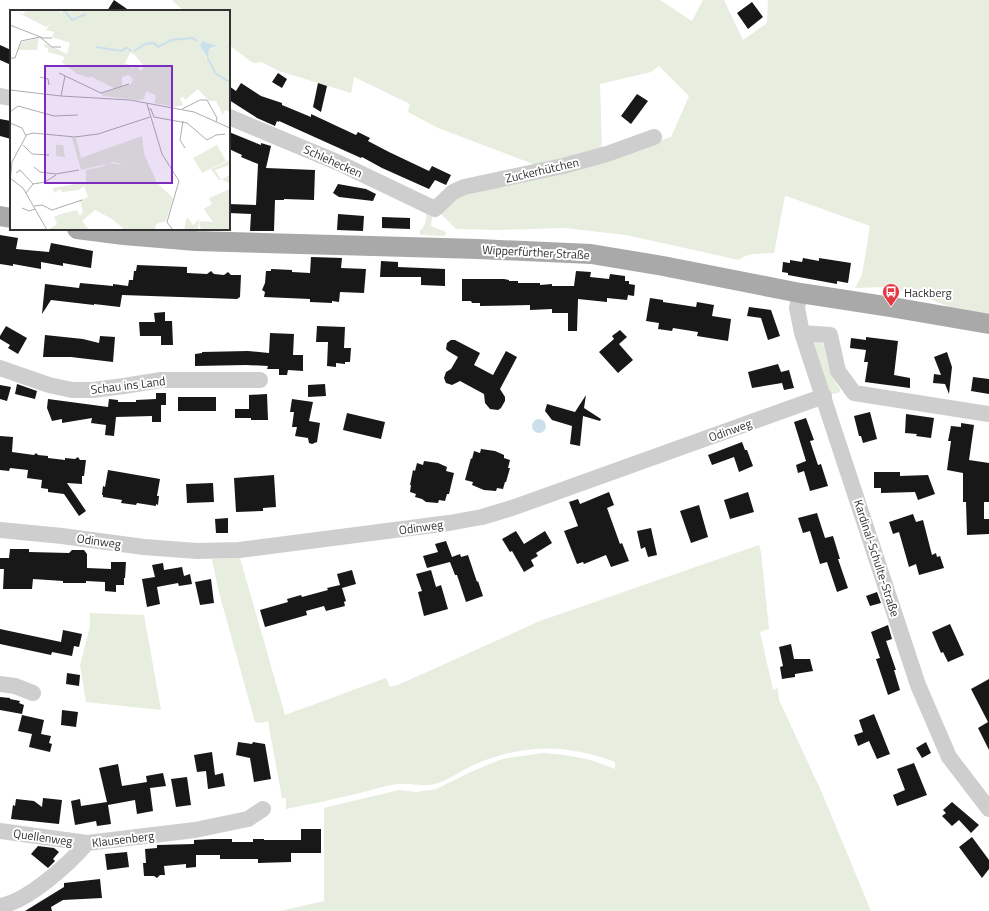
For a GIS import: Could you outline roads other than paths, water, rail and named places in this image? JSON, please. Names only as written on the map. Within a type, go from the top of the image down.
[{"type":"main road","points":[[0,216],[10,218]]},
{"type":"main road","name":"Wipperfürther Straße","points":[[93,230],[124,232],[196,241],[478,249],[591,254],[663,266],[800,293],[989,324]]},
{"type":"street","points":[[0,96],[10,98]]},
{"type":"street","name":"Schlehecken","points":[[230,117],[339,162],[435,209]]},
{"type":"street","name":"Zuckerhütchen","points":[[435,209],[453,192],[464,187],[563,166],[600,156],[654,137]]},
{"type":"street","name":"Kardinal-Schulte-Straße","points":[[800,293],[798,308],[802,333],[918,685],[949,757],[989,809]]},
{"type":"street","points":[[802,333],[830,335],[838,371],[854,392],[989,414]]},
{"type":"street","name":"Schau ins Land","points":[[0,368],[49,386],[72,390],[93,390],[161,380],[260,380]]},
{"type":"street","name":"Odinweg","points":[[0,530],[62,536],[144,547],[196,550],[239,550],[449,523],[512,508],[824,396]]},
{"type":"street","points":[[0,684],[16,686],[33,693]]},
{"type":"street","name":"Klausenberg","points":[[0,906],[19,899],[39,886],[75,856],[86,843],[195,830],[248,820],[263,809]]},
{"type":"street","name":"Quellenweg","points":[[0,831],[86,843]]},
{"type":"water","points":[[536,419],[542,419],[546,423],[546,429],[542,433],[536,433],[532,429],[532,423]]},
{"type":"place","name":"Hackberg","points":[[891,307]]}]
